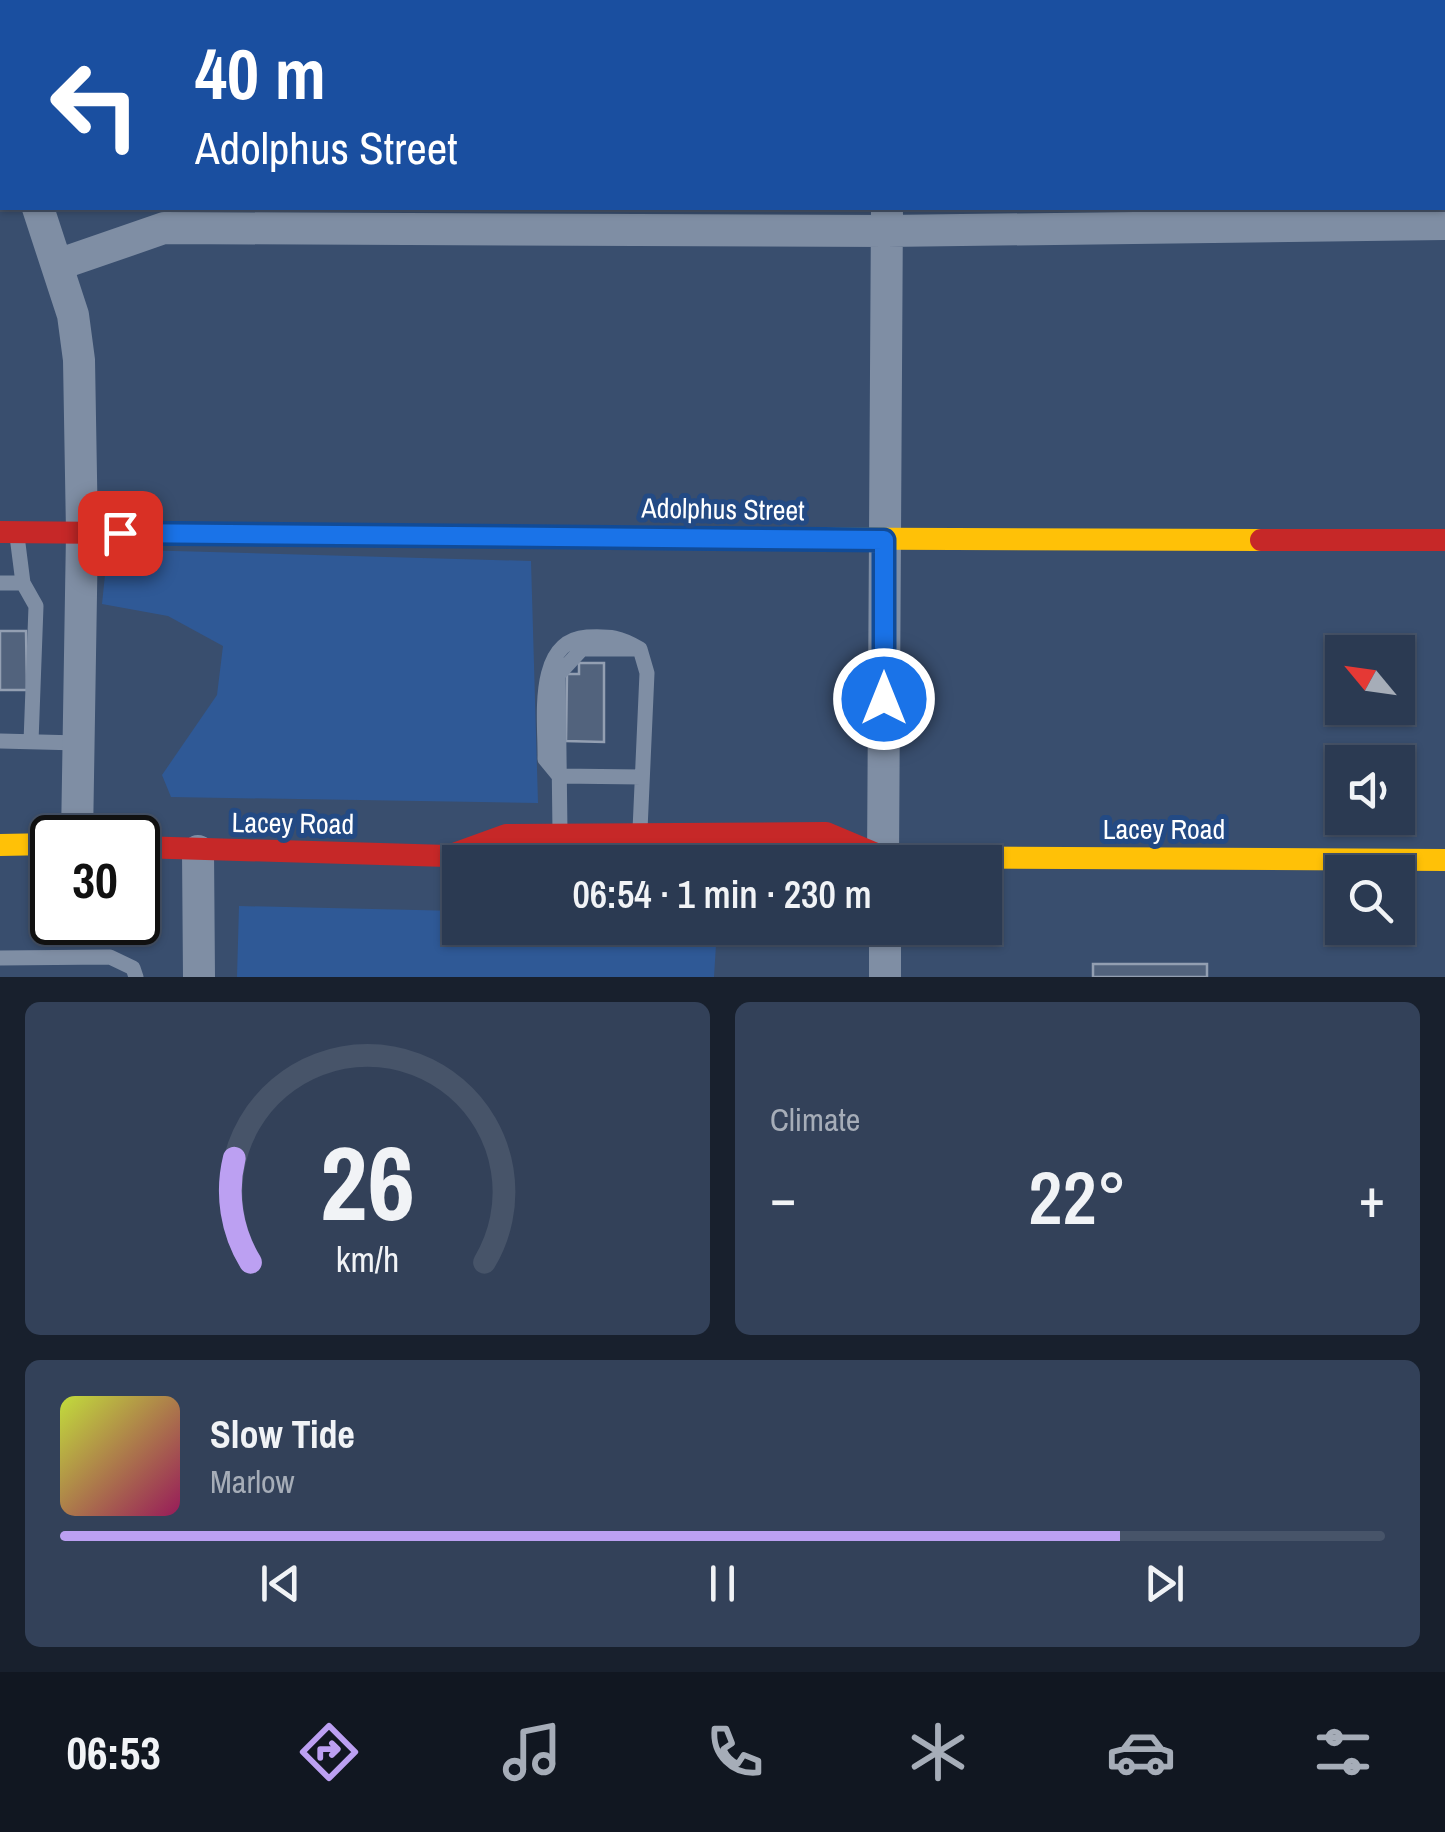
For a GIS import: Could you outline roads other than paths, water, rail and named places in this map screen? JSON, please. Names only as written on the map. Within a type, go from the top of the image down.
[{"type":"street","points":[[39,210],[74,315],[79,360],[82,533],[77,815]]},
{"type":"street","points":[[56,265],[164,228],[887,219],[1445,224]]},
{"type":"street","points":[[880,845],[887,219]]},
{"type":"street","name":"Adolphus Street","points":[[8,532],[884,540],[1445,540]]},
{"type":"street","name":"Lacey Road","points":[[486,845],[506,835],[826,834],[848,845]]},
{"type":"street","points":[[0,845],[30,844]]},
{"type":"street","name":"Lacey Road","points":[[160,849],[442,860]]},
{"type":"street","points":[[198,851],[199,977]]},
{"type":"street","name":"Lacey Road","points":[[1002,861],[1445,860]]},
{"type":"street","points":[[885,945],[886,977]]},
{"type":"lane","points":[[8,532],[23,583],[36,606],[30,742]]},
{"type":"lane","points":[[0,583],[23,583]]},
{"type":"lane","points":[[560,835],[558,674],[582,649],[640,649],[647,673],[640,834]]},
{"type":"lane","points":[[0,741],[79,742]]},
{"type":"lane","points":[[559,776],[642,777]]},
{"type":"lane","points":[[0,958],[110,957],[134,968],[136,977]]}]
